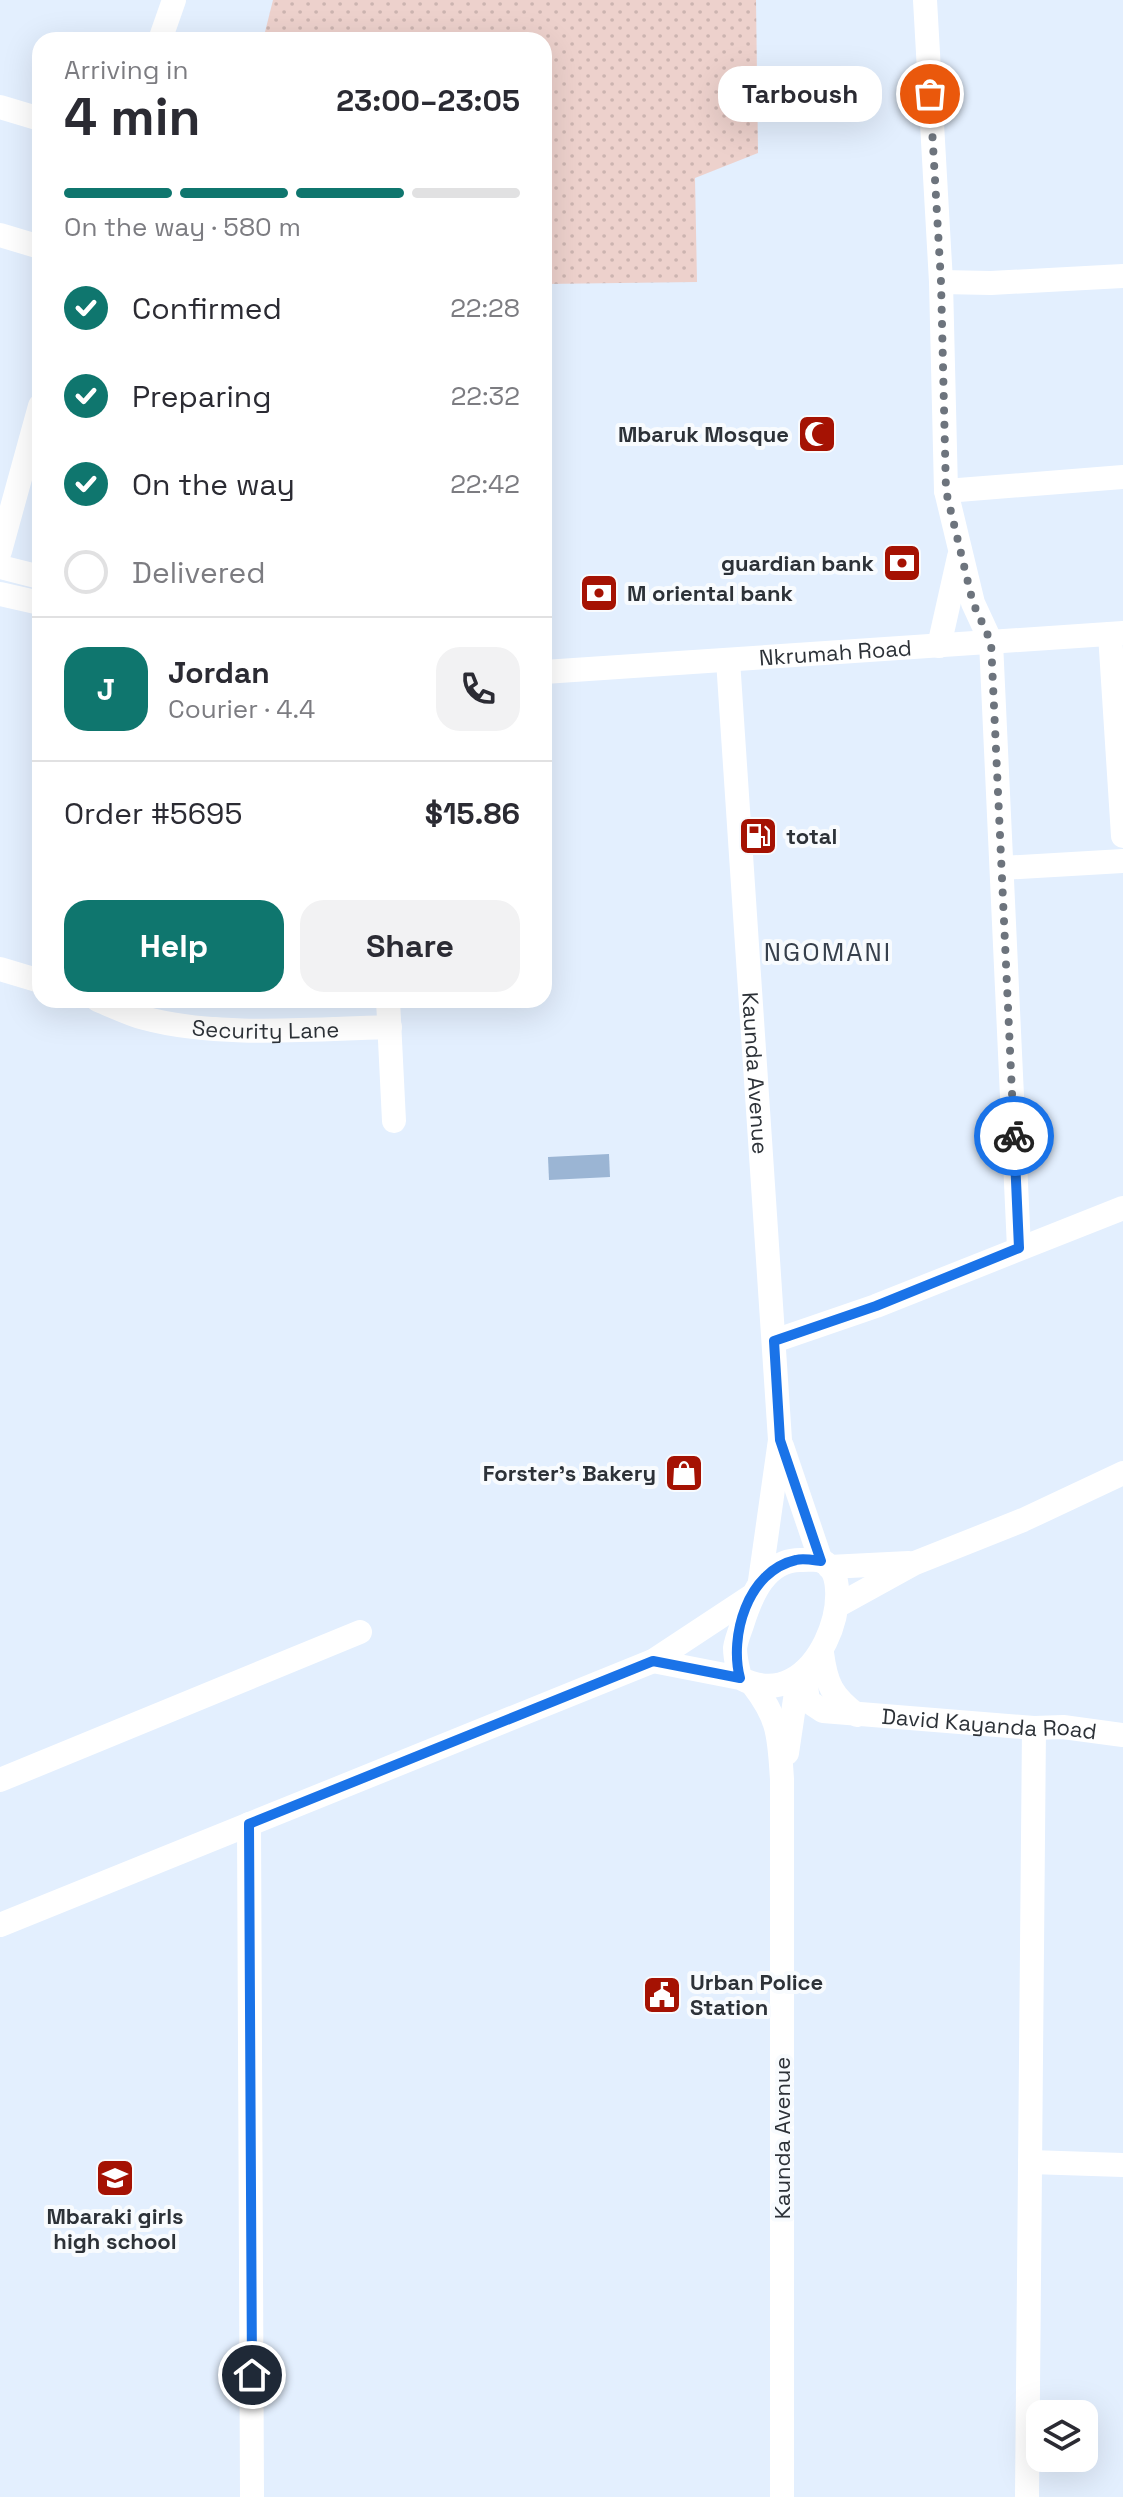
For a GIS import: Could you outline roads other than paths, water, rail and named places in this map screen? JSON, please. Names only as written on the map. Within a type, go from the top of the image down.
[{"type":"street","points":[[163,32],[174,0]]},
{"type":"street","points":[[925,0],[941,282],[946,491],[973,603],[991,642],[1019,1248]]},
{"type":"street","points":[[0,107],[32,117]]},
{"type":"street","points":[[0,235],[32,245]]},
{"type":"street","points":[[941,282],[991,283],[1123,276]]},
{"type":"street","points":[[0,551],[32,435]]},
{"type":"street","points":[[946,491],[1123,477]]},
{"type":"street","points":[[939,646],[960,555]]},
{"type":"street","points":[[0,567],[32,575]]},
{"type":"street","points":[[0,594],[32,601]]},
{"type":"street","points":[[1117,634],[1123,836]]},
{"type":"street","name":"Nkrumah Road","points":[[552,671],[1117,634]]},
{"type":"street","name":"Kaunda Avenue","points":[[728,660],[780,1440]]},
{"type":"street","points":[[1002,868],[1123,861]]},
{"type":"street","points":[[0,969],[32,979]]},
{"type":"street","name":"Security Lane","points":[[119,1008],[145,1018],[202,1027],[289,1031],[390,1027]]},
{"type":"street","points":[[389,1008],[394,1121]]},
{"type":"street","points":[[774,1341],[876,1306],[1123,1208]]},
{"type":"street","points":[[653,1661],[774,1686],[801,1674],[822,1653],[837,1606],[838,1583],[825,1564],[780,1440]]},
{"type":"street","points":[[780,1440],[755,1589],[735,1645],[747,1682],[771,1709],[779,1739],[782,1779]]},
{"type":"street","points":[[837,1606],[915,1563],[1023,1520],[1123,1473]]},
{"type":"street","points":[[0,1925],[653,1661],[755,1589],[777,1568],[797,1560],[825,1564],[915,1563]]},
{"type":"street","points":[[0,1780],[360,1632]]},
{"type":"street","name":"David Kayanda Road","points":[[822,1653],[831,1691],[838,1701],[857,1715]]},
{"type":"street","points":[[782,1779],[801,1674]]},
{"type":"street","name":"David Kayanda Road","points":[[801,1674],[810,1704],[823,1711],[1034,1728],[1063,1727],[1123,1735]]},
{"type":"street","points":[[1027,2497],[1034,1728]]},
{"type":"street","name":"Kaunda Avenue","points":[[782,1779],[782,2497]]},
{"type":"street","points":[[249,1824],[252,2497]]},
{"type":"street","points":[[1030,2162],[1123,2165]]},
{"type":"water","points":[[609,1154],[610,1177],[549,1180],[548,1157]]},
{"type":"place","name":"Tarboush","points":[[930,94]]},
{"type":"place","name":"Mbaruk Mosque","points":[[817,434]]},
{"type":"place","name":"guardian bank","points":[[902,563]]},
{"type":"place","name":"M oriental bank","points":[[599,593]]},
{"type":"place","name":"total","points":[[758,836]]},
{"type":"place","name":"Forster's Bakery","points":[[684,1473]]},
{"type":"place","name":"Urban Police Station","points":[[662,1995]]},
{"type":"place","name":"Mbaraki girls high school","points":[[115,2178]]},
{"type":"district","name":"NGOMANI","points":[[828,952]]}]
